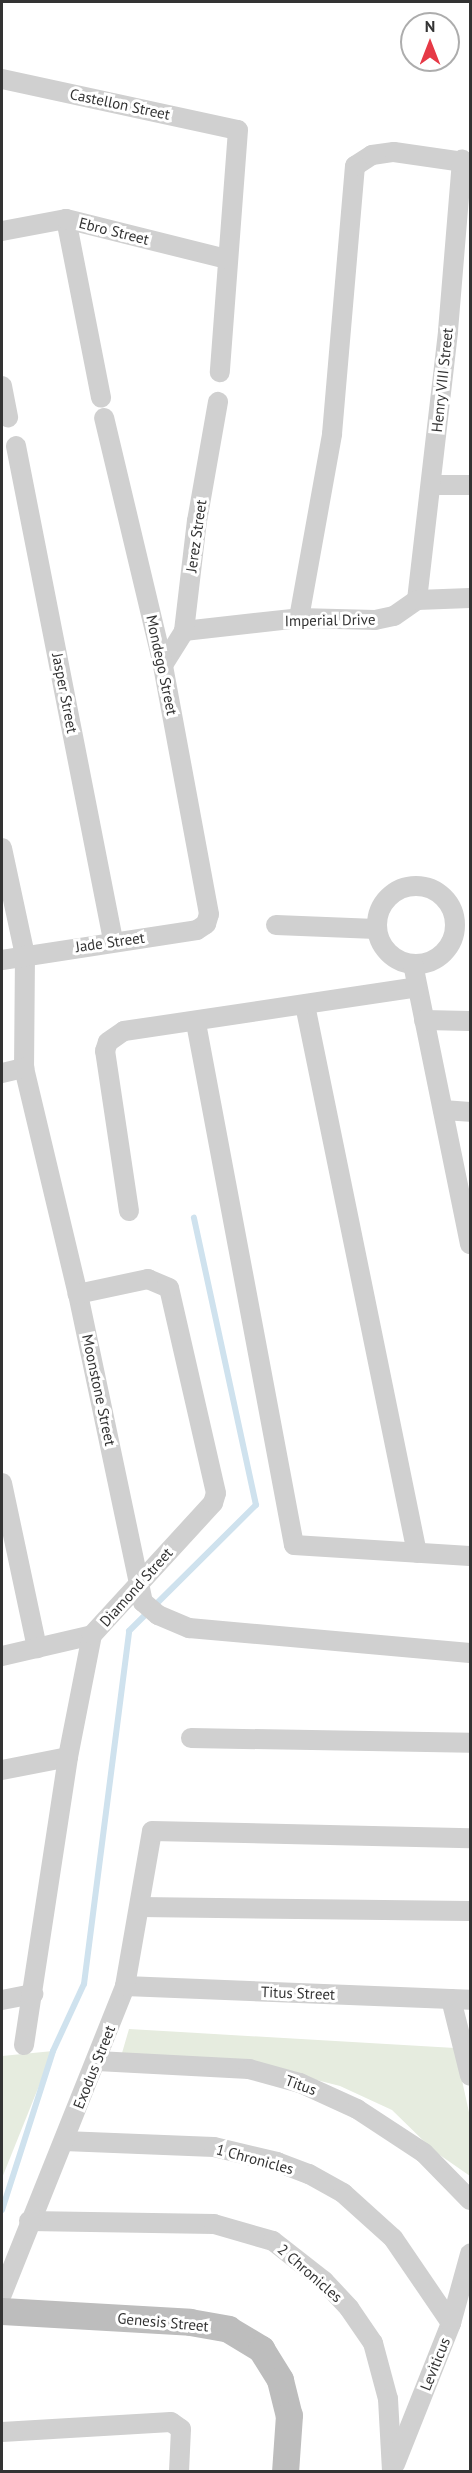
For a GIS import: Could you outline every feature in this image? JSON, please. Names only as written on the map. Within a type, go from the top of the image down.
[{"type":"street","name":"Castellon Street","points":[[2,79],[238,130],[226,259]]},
{"type":"street","points":[[299,618],[332,434],[355,166],[372,155],[394,153],[466,161]]},
{"type":"street","name":"Henry VIII Street","points":[[417,600],[466,161]]},
{"type":"street","name":"Ebro Street","points":[[2,231],[66,219],[226,259]]},
{"type":"street","points":[[66,219],[101,398]]},
{"type":"street","points":[[220,372],[226,259]]},
{"type":"street","points":[[2,386],[8,417]]},
{"type":"street","name":"Jerez Street","points":[[164,665],[184,631],[197,521],[218,402]]},
{"type":"street","name":"Mondego Street","points":[[105,418],[164,665],[209,914]]},
{"type":"street","name":"Jasper Street","points":[[16,446],[113,940]]},
{"type":"street","points":[[431,485],[471,485]]},
{"type":"street","points":[[417,600],[471,598]]},
{"type":"street","name":"Imperial Drive","points":[[184,631],[299,618],[375,620],[394,616],[417,600]]},
{"type":"street","name":"Moonstone Street","points":[[2,849],[25,955],[24,1068],[78,1294],[143,1602],[158,1615],[189,1628],[471,1653]]},
{"type":"street","points":[[422,886],[439,892],[463,923],[451,945],[435,960],[413,964],[396,959],[382,946],[376,929],[379,911],[389,896],[404,887],[422,886]]},
{"type":"street","name":"Jade Street","points":[[2,960],[113,940],[197,930],[206,924],[209,914]]},
{"type":"street","points":[[276,925],[376,929]]},
{"type":"street","points":[[413,964],[443,1110],[467,1208],[471,1244]]},
{"type":"street","points":[[129,1211],[105,1051],[108,1042],[124,1031],[196,1023],[417,987]]},
{"type":"street","points":[[305,1005],[417,1553]]},
{"type":"street","points":[[424,1020],[471,1021]]},
{"type":"street","points":[[196,1023],[294,1545],[471,1556]]},
{"type":"street","points":[[2,1073],[24,1068]]},
{"type":"street","points":[[443,1110],[471,1112]]},
{"type":"street","name":"Diamond Street","points":[[24,2045],[68,1757],[92,1635],[213,1503],[215,1482],[169,1288],[148,1279],[78,1294]]},
{"type":"street","points":[[2,1483],[37,1648]]},
{"type":"street","points":[[2,1656],[92,1635]]},
{"type":"street","points":[[191,1738],[471,1743]]},
{"type":"street","points":[[2,1770],[68,1757]]},
{"type":"street","name":"Exodus Street","points":[[2,2294],[29,2221],[98,2061],[125,1986],[152,1831],[471,1838]]},
{"type":"street","points":[[140,1907],[471,1911]]},
{"type":"street","name":"Titus Street","points":[[125,1986],[471,2000]]},
{"type":"street","points":[[2,2000],[33,1994]]},
{"type":"street","points":[[451,1999],[471,2076]]},
{"type":"street","name":"Titus","points":[[98,2061],[249,2069],[300,2083],[357,2109],[424,2153],[471,2200]]},
{"type":"street","name":"1 Chronicles","points":[[64,2141],[214,2147],[277,2162],[309,2174],[343,2193],[393,2238],[451,2323]]},
{"type":"street","name":"2 Chronicles","points":[[29,2221],[214,2224],[273,2241],[324,2281],[349,2308],[373,2343],[388,2399],[392,2471]]},
{"type":"street","name":"Leviticus","points":[[392,2471],[451,2323],[471,2254]]},
{"type":"street","name":"Genesis Street","points":[[2,2311],[190,2322],[228,2329],[261,2349],[280,2380],[289,2415],[285,2472]]},
{"type":"street","points":[[2,2432],[171,2422],[181,2430],[179,2472]]},
{"type":"shaded area","points":[[129,2029],[455,2048],[470,2117],[470,2176],[434,2151],[392,2110],[340,2086],[250,2063],[122,2053]]},
{"type":"shaded area","points":[[53,2051],[2,2178],[2,2056]]},
{"type":"waterway","points":[[2,2210],[53,2051],[84,1984],[129,1631],[256,1505],[194,1218]]}]
